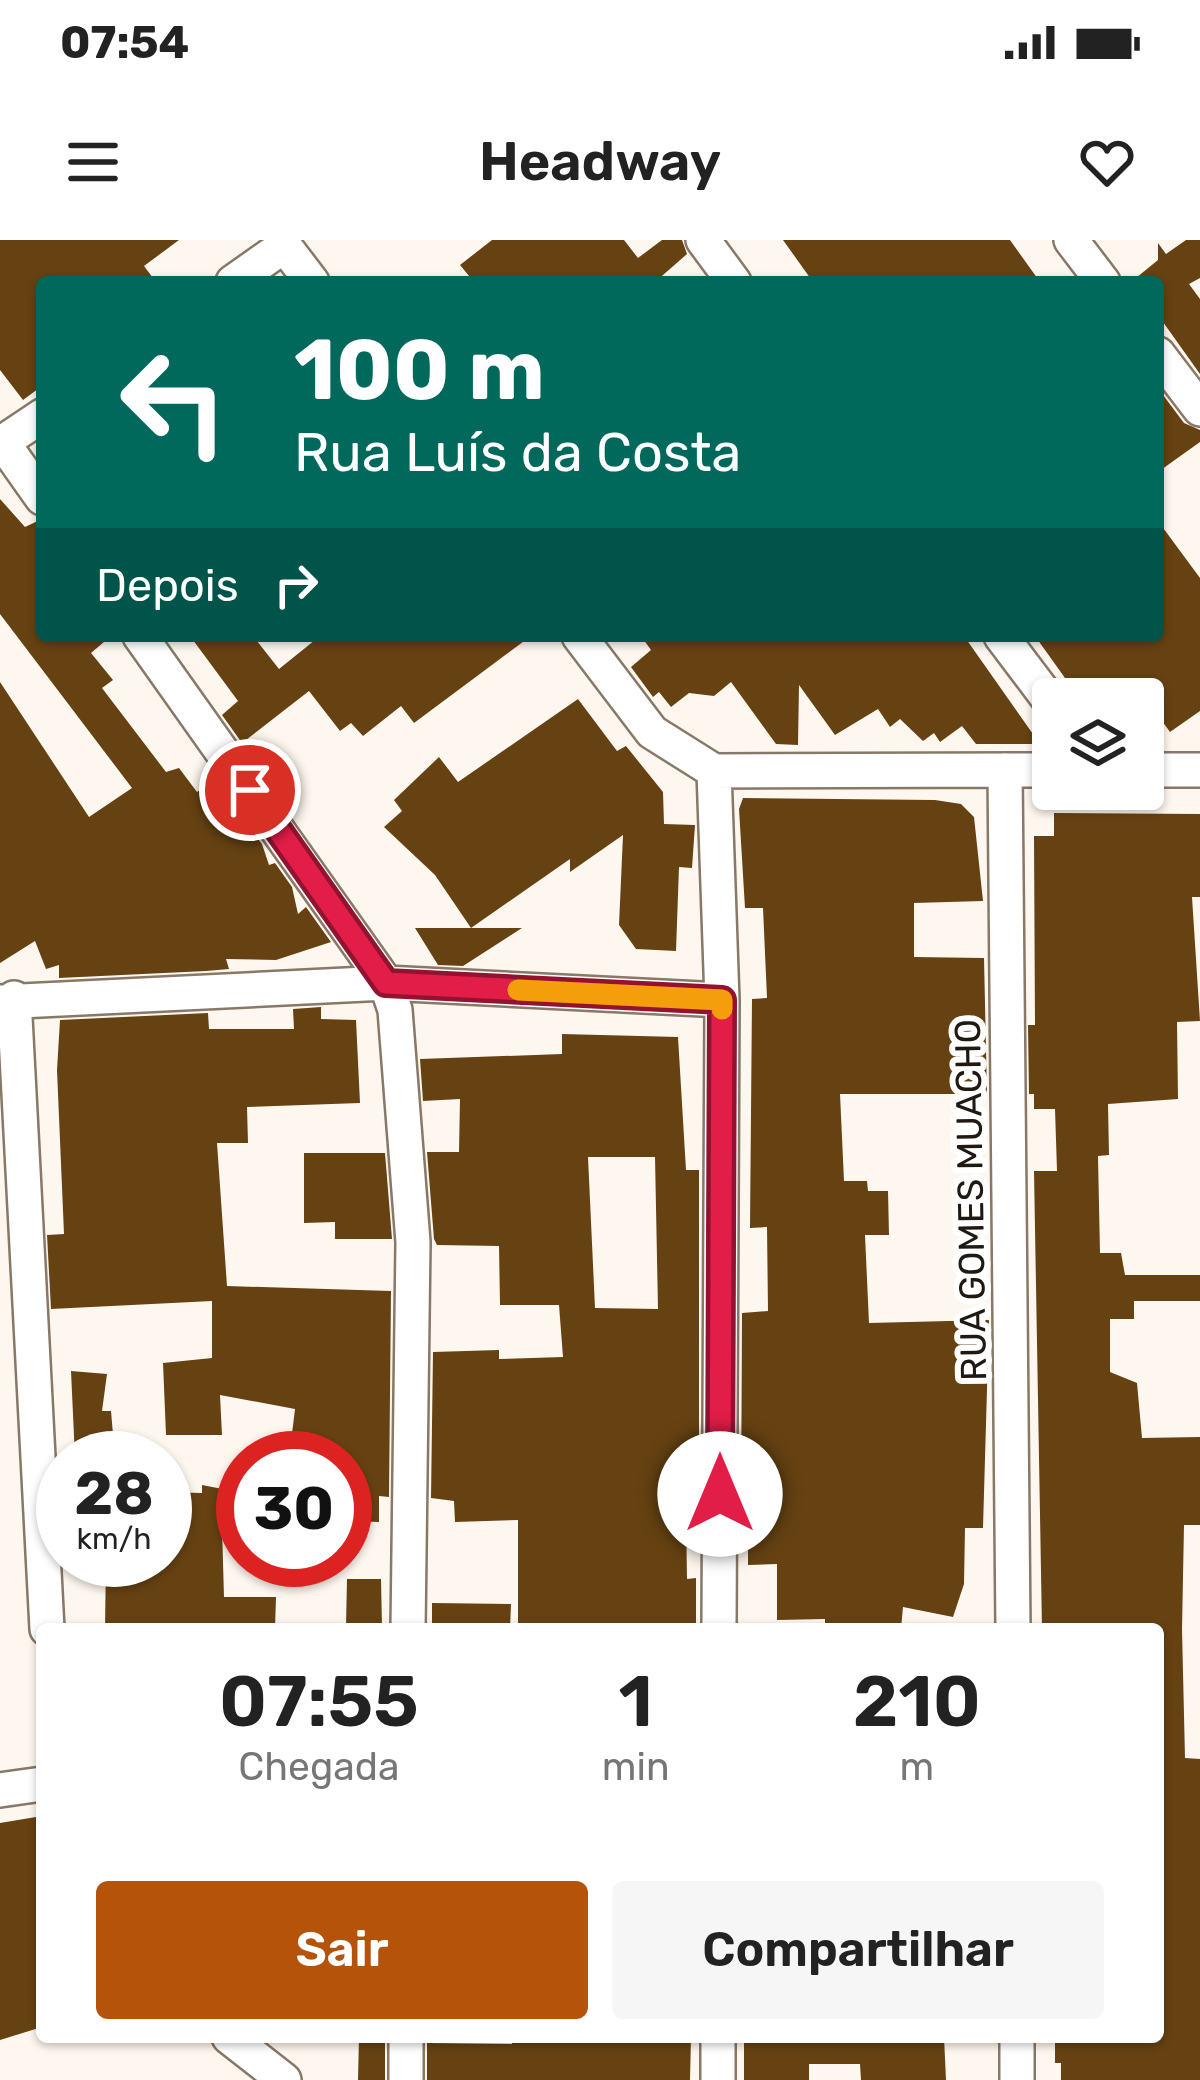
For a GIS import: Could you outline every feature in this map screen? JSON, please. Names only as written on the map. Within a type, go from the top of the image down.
[{"type":"street","points":[[703,240],[730,276]]},
{"type":"street","points":[[1071,240],[1098,276]]},
{"type":"street","points":[[241,276],[282,243],[307,276]]},
{"type":"street","points":[[1164,362],[1200,409]]},
{"type":"street","points":[[36,420],[2,444],[36,490]]},
{"type":"street","points":[[144,642],[386,983],[395,1010],[413,1242],[408,1623]]},
{"type":"street","points":[[584,642],[652,733],[714,771],[1032,770]]},
{"type":"street","points":[[1006,642],[1033,678]]},
{"type":"street","name":"RUA GOMES MUACHO","points":[[1005,770],[1013,1623]]},
{"type":"street","points":[[1164,770],[1200,770]]},
{"type":"street","points":[[714,771],[722,1000],[719,1623]]},
{"type":"street","points":[[47,1623],[4,993],[386,983],[722,1000]]},
{"type":"street","points":[[0,1790],[36,1785]]},
{"type":"street","points":[[237,2043],[284,2080]]},
{"type":"street","points":[[406,2043],[406,2080]]},
{"type":"street","points":[[718,2043],[718,2080]]},
{"type":"street","points":[[1016,2043],[1017,2080]]},
{"type":"building","points":[[0,240],[179,240],[144,266],[152,276],[36,276],[36,390],[23,400],[0,370]]},
{"type":"building","points":[[492,240],[624,240],[638,258],[662,240],[682,240],[687,254],[662,276],[469,276],[460,265]]},
{"type":"building","points":[[783,240],[1010,240],[1036,276],[809,276]]},
{"type":"building","points":[[1186,240],[1200,240],[1200,278],[1189,284],[1200,299],[1200,374],[1164,323],[1164,276],[1138,276],[1158,260],[1158,243],[1166,254]]},
{"type":"building","points":[[1164,396],[1184,423],[1200,430],[1200,442],[1164,468]]},
{"type":"building","points":[[0,499],[25,527],[36,522],[36,642],[104,642],[91,653],[113,680],[102,688],[166,772],[179,768],[197,792],[213,781],[262,844],[269,865],[275,863],[292,887],[298,914],[306,907],[331,942],[276,960],[226,959],[229,969],[206,971],[59,978],[59,965],[46,969],[35,941],[0,963],[0,682],[89,817],[132,788],[0,614]]},
{"type":"building","points":[[1164,529],[1200,578],[1200,711],[1170,732],[1164,724],[1164,678],[1065,678],[1039,642],[1164,642]]},
{"type":"building","points":[[194,642],[258,642],[279,669],[313,642],[523,642],[414,723],[401,706],[363,736],[351,723],[340,731],[309,691],[242,743],[222,715],[238,701]]},
{"type":"building","points":[[645,642],[968,642],[1032,733],[1032,744],[976,744],[962,726],[940,742],[934,733],[923,741],[900,719],[890,727],[878,709],[835,735],[799,685],[798,745],[776,744],[731,682],[714,696],[689,693],[671,707],[659,692],[653,697],[631,667],[651,650]]},
{"type":"building","points":[[578,699],[617,751],[626,746],[663,792],[664,824],[695,825],[692,868],[679,867],[676,951],[636,949],[619,925],[623,835],[570,872],[570,859],[471,928],[435,875],[384,827],[402,811],[394,800],[439,757],[458,782]]},
{"type":"building","points":[[743,798],[935,800],[961,804],[974,817],[983,901],[914,903],[914,957],[984,958],[987,1094],[840,1094],[844,1181],[867,1181],[868,1191],[888,1191],[889,1235],[865,1235],[869,1323],[989,1320],[983,1528],[965,1528],[964,1584],[953,1617],[903,1607],[902,1623],[777,1620],[777,1564],[748,1565],[748,1511],[741,1511],[742,1313],[768,1311],[767,1227],[750,1228],[752,999],[767,998],[763,908],[745,908],[739,809]]},
{"type":"building","points":[[1054,813],[1200,814],[1200,897],[1192,897],[1200,1021],[1177,1022],[1178,1099],[1108,1104],[1109,1155],[1098,1156],[1100,1253],[1121,1253],[1125,1275],[1200,1275],[1200,1301],[1134,1301],[1134,1319],[1110,1319],[1110,1372],[1137,1383],[1142,1438],[1200,1437],[1200,1525],[1184,1525],[1182,1629],[1185,1758],[1200,1759],[1200,2080],[1061,2080],[1061,2063],[1055,2063],[1055,2043],[1164,2043],[1164,1623],[1042,1623],[1034,1171],[1057,1171],[1055,1109],[1034,1109],[1034,1094],[1029,1094],[1028,1025],[1035,1025],[1034,836],[1054,836]]},
{"type":"building","points":[[415,928],[522,928],[463,966],[438,965]]},
{"type":"building","points":[[321,1007],[321,1019],[356,1020],[360,1103],[247,1107],[248,1143],[217,1143],[227,1286],[391,1291],[389,1497],[379,1496],[379,1522],[372,1522],[372,1431],[292,1431],[295,1409],[220,1395],[222,1431],[216,1435],[166,1431],[163,1363],[212,1358],[212,1301],[51,1309],[47,1235],[64,1234],[57,1070],[60,1020],[208,1013],[209,1029],[294,1029],[293,1009]]},
{"type":"building","points":[[562,1034],[678,1037],[686,1170],[699,1170],[699,1512],[686,1513],[687,1579],[696,1578],[696,1623],[518,1623],[518,1520],[455,1522],[454,1501],[431,1498],[433,1352],[499,1350],[499,1359],[563,1357],[559,1305],[500,1305],[499,1246],[437,1245],[434,1239],[427,1152],[459,1152],[460,1099],[423,1101],[420,1059],[562,1054]],"holes":[[[588,1157],[655,1157],[658,1309],[595,1308]]]},
{"type":"building","points":[[304,1153],[385,1153],[392,1239],[335,1239],[335,1222],[304,1223]]},
{"type":"building","points":[[71,1371],[107,1374],[102,1411],[111,1411],[113,1431],[74,1431]]},
{"type":"building","points":[[202,1485],[216,1488],[216,1587],[224,1587],[224,1597],[276,1597],[275,1623],[105,1623],[106,1587],[192,1587],[192,1493],[202,1493]]},
{"type":"building","points":[[372,1579],[381,1579],[382,1623],[346,1623],[347,1587],[372,1587]]},
{"type":"building","points":[[432,1603],[511,1604],[510,1623],[432,1623]]},
{"type":"building","points":[[36,1817],[36,2029],[0,2040],[0,1823]]},
{"type":"building","points":[[359,2043],[385,2043],[385,2080],[358,2080]]},
{"type":"building","points":[[427,2043],[691,2043],[690,2080],[427,2080]]},
{"type":"building","points":[[744,2043],[944,2043],[946,2080],[861,2080],[860,2064],[809,2064],[809,2080],[744,2080]]},
{"type":"slow traffic","points":[[518,990],[722,1000],[722,1009]]},
{"type":"route","points":[[250,790],[386,983],[722,1000],[720,1494]]}]
